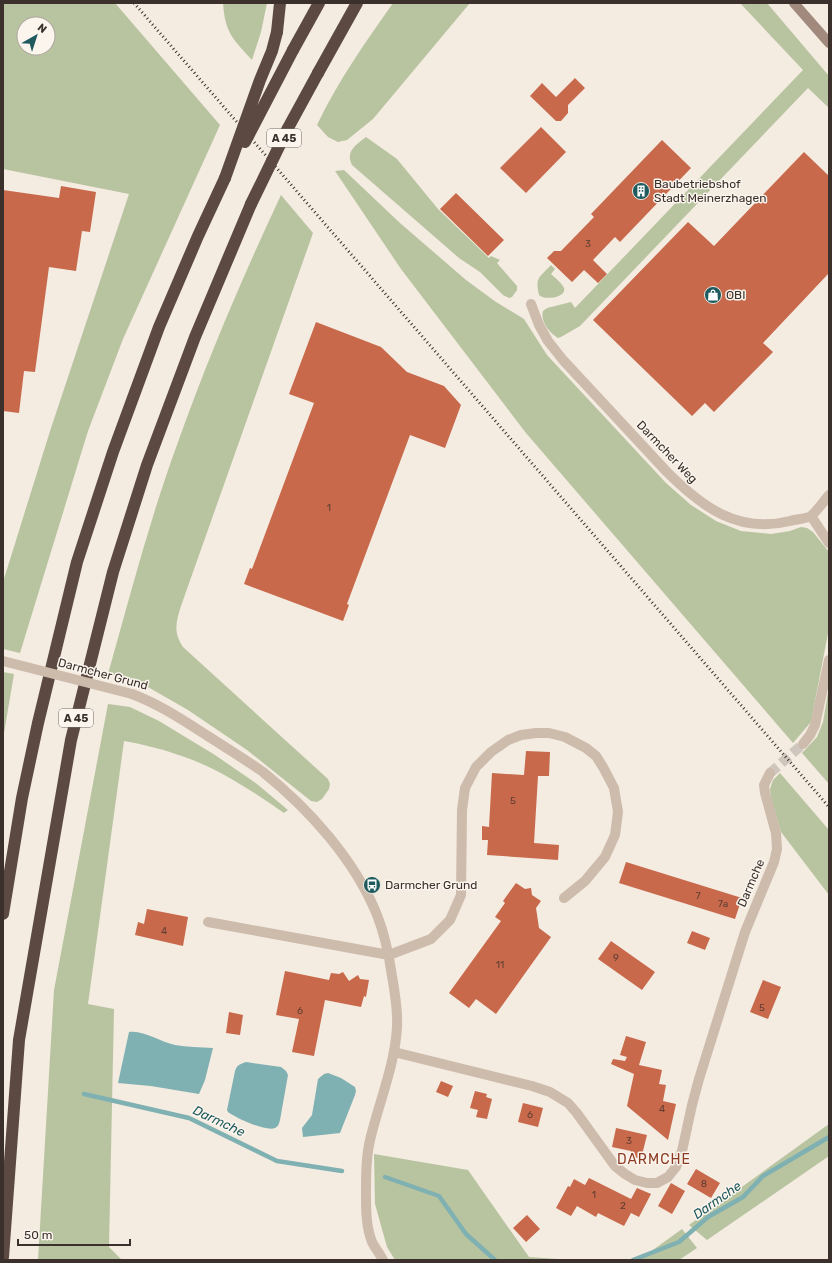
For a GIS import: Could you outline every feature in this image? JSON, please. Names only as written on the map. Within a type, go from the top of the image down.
[{"type":"highway","points":[[225,178],[272,50],[280,16],[280,3]]},
{"type":"highway","name":"A 45","points":[[3,914],[22,798],[39,716],[77,562],[112,452],[159,327],[198,236],[225,178],[319,3]]},
{"type":"highway","name":"A 45","points":[[3,1257],[20,1040],[71,740],[113,572],[148,465],[195,337],[251,204],[288,128],[357,3]]},
{"type":"main road","points":[[794,3],[829,43]]},
{"type":"street","name":"Darmcher Weg","points":[[531,304],[539,326],[548,341],[563,360],[666,472],[682,488],[700,502],[735,521],[758,525],[779,524],[811,516]]},
{"type":"street","points":[[829,495],[811,516],[829,543]]},
{"type":"street","points":[[803,744],[815,725],[829,660]]},
{"type":"street","name":"Darmcher Grund","points":[[3,661],[132,694],[159,705],[238,755],[284,790],[319,824],[353,870],[364,888],[384,935],[396,1004],[397,1027],[394,1052],[371,1136],[366,1161],[366,1214],[372,1242],[383,1260]]},
{"type":"street","points":[[208,922],[388,955],[431,939],[450,920],[461,895],[462,810],[465,788],[476,767],[490,752],[508,740],[521,735],[536,733],[549,733],[565,737],[586,748],[596,756],[614,788],[618,812],[615,835],[605,856],[590,875],[564,898]]},
{"type":"street","name":"Darmche","points":[[394,1052],[532,1086],[550,1092],[568,1103],[615,1166],[625,1174],[635,1180],[647,1183],[656,1183],[668,1177],[676,1167],[682,1151],[697,1085],[745,932],[774,862],[777,849],[776,833],[764,785],[770,773]]},
{"type":"green space","points":[[3,3],[115,3],[220,125],[123,339],[88,431],[20,653],[3,649],[3,582],[51,428],[129,194],[3,169]]},
{"type":"green space","points":[[223,3],[267,3],[261,32],[252,60],[231,35],[226,22]]},
{"type":"green space","points":[[393,3],[470,3],[373,119],[347,140],[338,142],[328,137],[317,125],[343,78]]},
{"type":"green space","points":[[740,3],[767,3],[829,76],[829,108],[808,88],[580,326],[558,338],[551,333],[544,323],[542,315],[543,311],[547,308],[571,302],[575,308],[803,70]]},
{"type":"green space","points":[[366,137],[397,159],[438,209],[489,258],[491,256],[500,260],[497,263],[517,286],[517,290],[512,297],[509,298],[503,295],[480,272],[459,258],[352,165],[350,160],[351,152],[355,146]]},
{"type":"green space","points":[[344,170],[400,223],[466,280],[496,302],[524,319],[547,355],[666,483],[691,505],[716,521],[741,531],[771,534],[790,531],[801,527],[807,528],[813,532],[829,552],[829,628],[811,722],[793,743],[526,433],[401,269],[335,171]]},
{"type":"green space","points":[[281,195],[313,233],[181,606],[176,627],[178,637],[183,647],[328,779],[330,784],[329,789],[322,799],[317,802],[311,801],[247,750],[188,710],[141,683],[108,674],[149,528],[178,442],[226,317]]},
{"type":"green space","points":[[551,265],[555,269],[551,274],[562,284],[564,291],[559,296],[546,298],[539,295],[538,281],[541,275]]},
{"type":"green space","points":[[3,672],[14,674],[3,739]]},
{"type":"green space","points":[[829,687],[829,784],[802,753],[817,737],[823,722]]},
{"type":"green space","points":[[108,704],[130,707],[159,721],[215,755],[257,784],[288,810],[284,813],[258,795],[201,763],[168,752],[124,741],[88,1004],[114,1009],[109,1247],[122,1260],[38,1260],[54,990]]},
{"type":"green space","points":[[780,773],[829,830],[829,895],[781,832],[771,798],[770,789],[773,780]]},
{"type":"green space","points":[[829,1124],[829,1156],[707,1240],[689,1225]]},
{"type":"green space","points":[[374,1154],[468,1170],[529,1257],[572,1260],[395,1260],[387,1247],[375,1204]]},
{"type":"green space","points":[[682,1229],[697,1248],[679,1260],[639,1260]]},
{"type":"water","points":[[129,1032],[146,1034],[175,1045],[213,1048],[205,1080],[199,1094],[151,1086],[118,1083]]},
{"type":"water","points":[[246,1062],[281,1067],[288,1075],[280,1120],[275,1128],[265,1128],[251,1124],[232,1115],[227,1110],[235,1071],[239,1065]]},
{"type":"water","points":[[328,1073],[341,1078],[355,1087],[355,1095],[340,1133],[303,1137],[302,1128],[312,1115],[318,1079],[324,1074]]},
{"type":"building","points":[[575,78],[585,88],[568,105],[568,113],[561,121],[556,121],[530,96],[542,83],[556,97]]},
{"type":"building","points":[[541,127],[566,152],[526,193],[500,168]]},
{"type":"building","name":"Baubetriebshof Stadt Meinerzhagen","points":[[662,140],[691,168],[620,242],[615,237],[593,260],[607,274],[598,283],[584,270],[572,282],[547,258],[554,251],[561,251],[594,217],[591,214]]},
{"type":"building","name":"OBI","points":[[804,152],[829,176],[829,273],[763,343],[773,352],[714,412],[705,403],[692,416],[593,320],[688,222],[714,246]]},
{"type":"building","points":[[61,186],[96,192],[90,232],[82,231],[76,271],[49,267],[35,372],[24,371],[19,413],[3,411],[3,190],[59,198]]},
{"type":"building","points":[[456,193],[504,240],[488,256],[440,209]]},
{"type":"building","points":[[316,322],[381,347],[407,372],[444,386],[461,405],[445,448],[410,435],[347,604],[349,605],[343,621],[244,584],[250,568],[252,569],[314,403],[289,394]]},
{"type":"building","points":[[526,751],[550,752],[549,776],[538,776],[534,843],[559,845],[558,860],[487,855],[488,840],[482,840],[482,826],[489,827],[492,773],[524,775]]},
{"type":"building","points":[[626,862],[742,898],[735,919],[619,883]]},
{"type":"building","points":[[516,883],[525,889],[531,888],[532,895],[541,901],[536,908],[539,928],[551,937],[496,1014],[476,999],[469,1008],[449,993],[501,921],[495,917],[505,903],[503,901]]},
{"type":"building","points":[[147,909],[188,917],[183,946],[135,935],[138,922],[144,924]]},
{"type":"building","points":[[692,931],[710,938],[705,950],[687,943]]},
{"type":"building","points":[[611,941],[655,972],[642,990],[598,959]]},
{"type":"building","points":[[285,971],[329,980],[331,973],[339,974],[343,972],[349,981],[358,975],[360,979],[369,980],[366,997],[364,996],[361,1007],[325,1000],[314,1056],[292,1052],[299,1019],[276,1015]]},
{"type":"building","points":[[763,980],[781,987],[768,1019],[750,1012]]},
{"type":"building","points":[[229,1012],[243,1015],[240,1035],[226,1033]]},
{"type":"building","points":[[626,1036],[646,1042],[639,1065],[662,1070],[659,1084],[666,1085],[663,1101],[676,1104],[668,1140],[627,1106],[634,1074],[611,1064],[613,1059],[625,1061],[627,1057],[620,1055]]},
{"type":"building","points":[[441,1081],[453,1086],[448,1097],[436,1092]]},
{"type":"building","points":[[475,1091],[487,1094],[486,1097],[492,1099],[487,1119],[476,1117],[478,1110],[470,1108]]},
{"type":"building","points":[[523,1103],[543,1108],[538,1127],[518,1122]]},
{"type":"building","points":[[616,1128],[647,1135],[641,1159],[630,1156],[631,1151],[612,1147]]},
{"type":"building","points":[[696,1169],[720,1183],[711,1198],[687,1184]]},
{"type":"building","points":[[589,1178],[631,1199],[637,1188],[651,1194],[639,1217],[631,1213],[624,1226],[598,1213],[596,1217],[577,1206],[571,1216],[556,1208],[568,1186],[570,1187],[574,1179],[585,1185]]},
{"type":"building","points":[[671,1183],[685,1191],[672,1214],[658,1206]]},
{"type":"building","points":[[527,1215],[540,1229],[526,1242],[513,1228]]},
{"type":"waterway","name":"Darmche","points":[[84,1094],[189,1118],[277,1161],[342,1171]]},
{"type":"waterway","name":"Darmche","points":[[633,1260],[679,1242],[708,1217],[743,1197],[763,1176],[829,1137]]},
{"type":"waterway","name":"Darmche","points":[[385,1177],[439,1196],[466,1234],[495,1260]]},
{"type":"tunnel","points":[[770,773],[803,744]]},
{"type":"railway","points":[[134,3],[829,807]]},
{"type":"place","name":"Baubetriebshof Stadt Meinerzhagen","points":[[641,191]]},
{"type":"place","name":"OBI","points":[[713,295]]},
{"type":"place","name":"Darmcher Grund","points":[[372,885]]},
{"type":"district","name":"DARMCHE","points":[[654,1159]]}]
